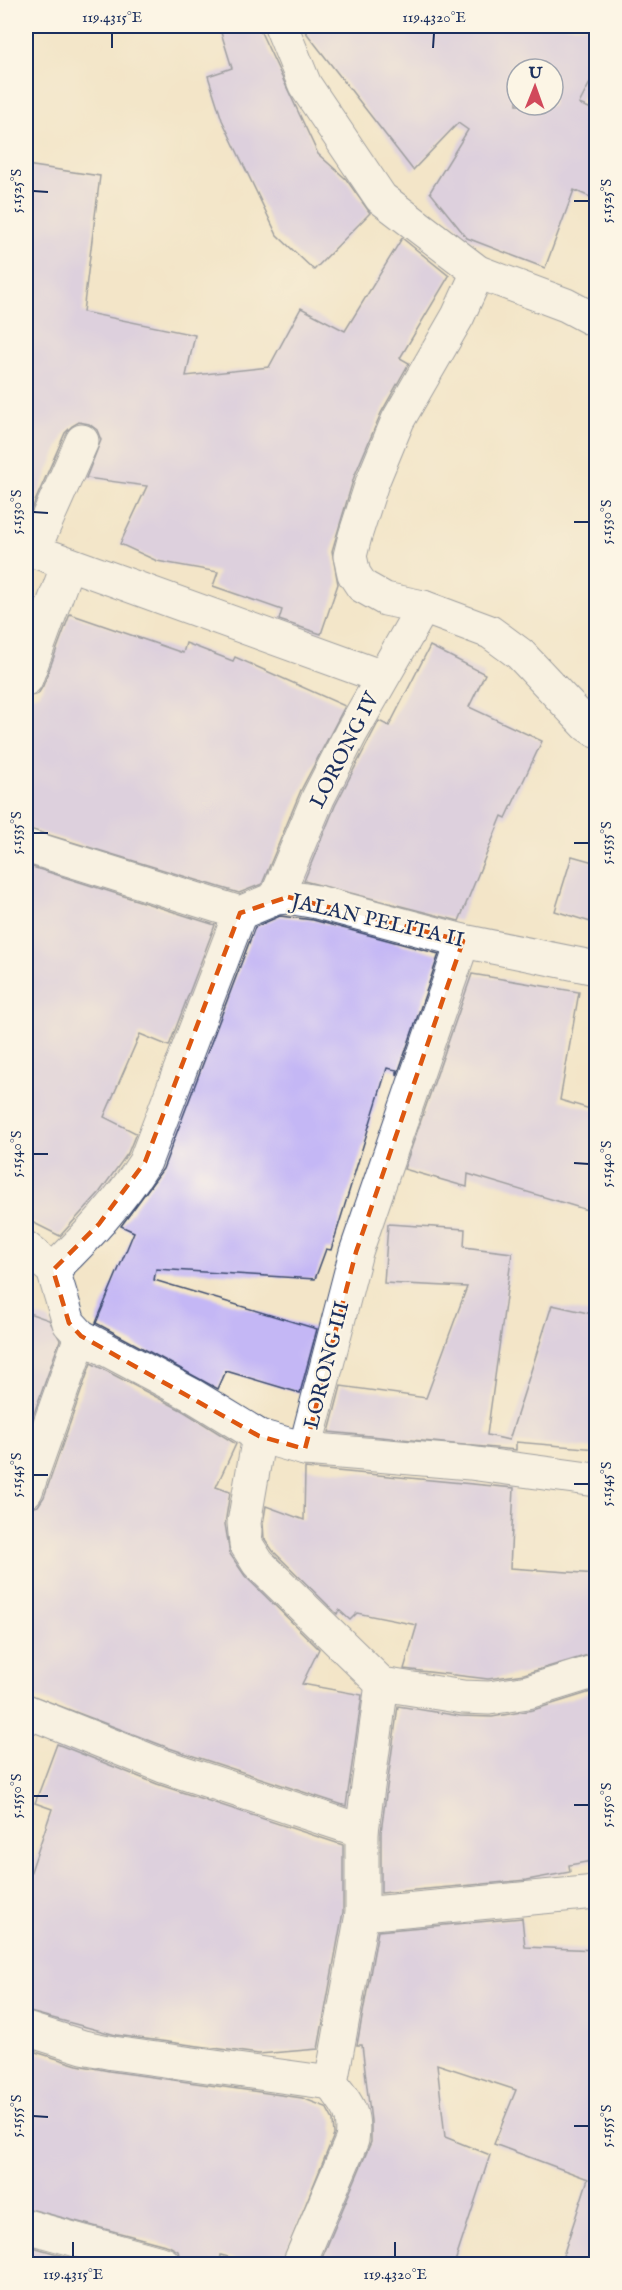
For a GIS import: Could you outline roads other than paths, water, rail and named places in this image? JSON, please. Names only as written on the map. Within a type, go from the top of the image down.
[{"type":"street","points":[[281,26],[305,85],[381,198],[478,272],[566,305],[597,321]]},
{"type":"street","points":[[478,272],[458,316],[398,420],[372,483],[350,556],[354,574],[362,586],[385,599],[423,607],[490,632],[520,654],[587,725],[597,731]]},
{"type":"street","points":[[82,441],[29,550],[382,678]]},
{"type":"street","points":[[26,679],[69,564]]},
{"type":"street","name":"LORONG IV","points":[[276,898],[318,798],[423,607]]},
{"type":"street","points":[[26,846],[240,913],[145,1162],[125,1194],[106,1217],[53,1270],[26,1248]]},
{"type":"street","name":"JALAN PELITA II","points":[[240,913],[276,898],[288,897],[317,902],[463,941],[597,968]]},
{"type":"street","name":"LORONG III","points":[[53,1270],[69,1323],[81,1336],[192,1395],[259,1436],[305,1449],[356,1252],[463,941]]},
{"type":"street","points":[[26,1491],[81,1336]]},
{"type":"street","points":[[259,1436],[244,1523],[246,1544],[258,1563],[382,1684],[463,1697],[489,1698],[528,1692],[597,1671]]},
{"type":"street","points":[[305,1449],[470,1463],[597,1480]]},
{"type":"street","points":[[299,2265],[352,2140],[355,2121],[349,2108],[331,2083],[362,1914],[362,1831],[382,1684]]},
{"type":"street","points":[[26,1711],[185,1773],[362,1831]]},
{"type":"street","points":[[362,1914],[588,1899]]},
{"type":"street","points":[[26,2029],[83,2047],[113,2053],[331,2083]]},
{"type":"street","points":[[26,2226],[164,2265]]}]
